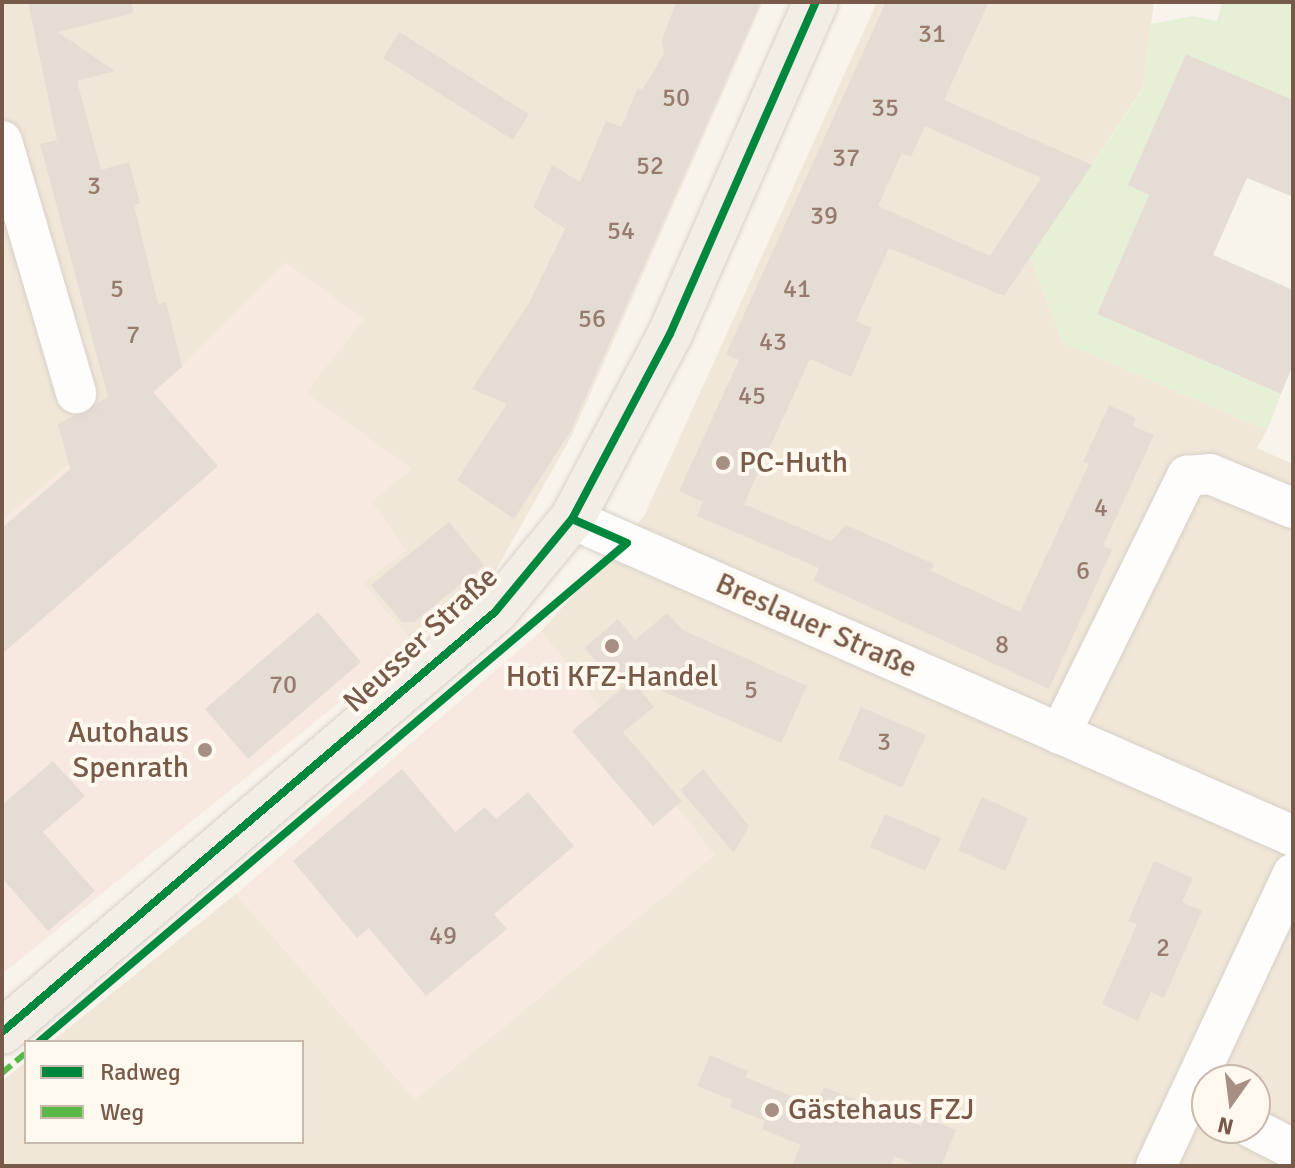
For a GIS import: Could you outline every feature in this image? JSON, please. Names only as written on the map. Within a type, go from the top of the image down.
[{"type":"main road","name":"Neusser Straße","points":[[2,1032],[495,612],[572,519],[670,334],[816,2]]},
{"type":"street","points":[[2,141],[76,393]]},
{"type":"street","points":[[1060,734],[1187,476],[1210,474],[1293,508]]},
{"type":"street","name":"Breslauer Straße","points":[[572,519],[1293,836]]},
{"type":"street","points":[[1212,1064],[1293,874]]},
{"type":"street","points":[[1156,1166],[1191,1110]]},
{"type":"street","points":[[1271,1138],[1293,1149]]},
{"type":"shaded area","points":[[2,2],[763,2],[572,435],[486,588],[413,643],[363,584],[371,501],[411,469],[305,393],[286,263],[155,393],[2,521]]},
{"type":"shaded area","points":[[877,2],[1154,2],[1143,88],[1030,257],[1063,342],[1267,430],[1257,448],[1293,464],[1293,1166],[2,1166],[2,1081],[24,1064],[24,1144],[304,1144],[304,1040],[54,1040],[236,894],[415,1099],[714,855],[541,631],[644,516]]},
{"type":"shaded area","points":[[286,263],[364,319],[305,393],[411,469],[371,501],[406,550],[363,584],[413,643],[2,974],[2,521],[155,393]]},
{"type":"shaded area","points":[[541,631],[714,855],[415,1099],[236,894]]},
{"type":"green space","points":[[1222,2],[1293,2],[1293,100],[1186,54],[1129,185],[1149,195],[1097,314],[1281,394],[1267,430],[1063,342],[1030,257],[1143,89],[1151,24],[1193,16],[1217,21]]},
{"type":"building","points":[[28,2],[132,2],[133,13],[58,32],[115,71],[77,81],[101,170],[129,162],[140,203],[134,205],[158,304],[166,302],[182,367],[153,392],[218,466],[2,654],[2,528],[70,469],[58,424],[108,397],[40,144],[57,140]]},
{"type":"building","points":[[676,2],[761,2],[570,432],[514,519],[457,480],[507,404],[472,389],[528,305],[565,229],[533,207],[552,165],[580,182],[606,121],[621,127],[638,88],[642,90],[664,54],[662,40]]},
{"type":"building","points":[[886,2],[989,2],[944,100],[1092,165],[1004,296],[889,248],[856,321],[872,328],[851,377],[810,359],[744,504],[831,541],[846,525],[934,564],[931,571],[1020,612],[1089,464],[1083,462],[1109,405],[1136,418],[1133,426],[1154,435],[1103,546],[1112,550],[1049,689],[813,581],[819,568],[697,516],[703,502],[679,491],[739,360],[726,354]],"holes":[[[925,126],[1041,178],[990,256],[878,206],[902,153],[911,157]]]},
{"type":"building","points":[[399,32],[529,114],[513,140],[383,58]]},
{"type":"building","points":[[1186,54],[1293,100],[1293,197],[1247,178],[1213,255],[1293,290],[1293,365],[1281,394],[1097,314],[1149,195],[1128,185]]},
{"type":"building","points":[[449,522],[484,565],[414,622],[402,622],[371,585]]},
{"type":"building","points":[[318,612],[361,662],[248,759],[205,709]]},
{"type":"building","points":[[667,613],[683,630],[807,686],[781,743],[598,663],[584,648],[618,619],[635,640]]},
{"type":"building","points":[[632,680],[654,707],[623,732],[682,801],[653,826],[572,731]]},
{"type":"building","points":[[861,707],[926,735],[902,788],[838,759]]},
{"type":"building","points":[[53,761],[85,796],[43,832],[95,891],[48,931],[2,878],[2,805]]},
{"type":"building","points":[[402,769],[455,832],[485,807],[496,819],[528,792],[574,846],[494,914],[507,929],[426,996],[369,928],[357,938],[293,861]]},
{"type":"building","points":[[703,769],[749,826],[734,853],[680,790]]},
{"type":"building","points":[[982,797],[1028,818],[1005,871],[958,850]]},
{"type":"building","points":[[885,814],[941,838],[925,871],[870,847]]},
{"type":"building","points":[[1154,861],[1193,878],[1182,902],[1202,911],[1164,998],[1151,992],[1138,1021],[1102,1004],[1137,924],[1128,921]]},
{"type":"building","name":"Gästehaus FZJ","points":[[710,1055],[748,1071],[745,1077],[816,1106],[824,1087],[921,1126],[925,1117],[956,1130],[941,1166],[918,1166],[894,1156],[890,1166],[792,1166],[801,1145],[762,1129],[765,1121],[730,1107],[732,1100],[697,1086]]},
{"type":"marked path","points":[[2,1073],[24,1055]]},
{"type":"cycle path","points":[[2,1032],[495,612],[572,519],[670,334],[816,2]]},
{"type":"cycle path","points":[[41,1040],[627,543],[572,519]]},
{"type":"place","name":"PC-Huth","points":[[723,463]]},
{"type":"place","name":"Hoti KFZ-Handel","points":[[612,646]]},
{"type":"place","name":"Autohaus Spenrath","points":[[205,750]]},
{"type":"place","name":"Gästehaus FZJ","points":[[772,1110]]}]
